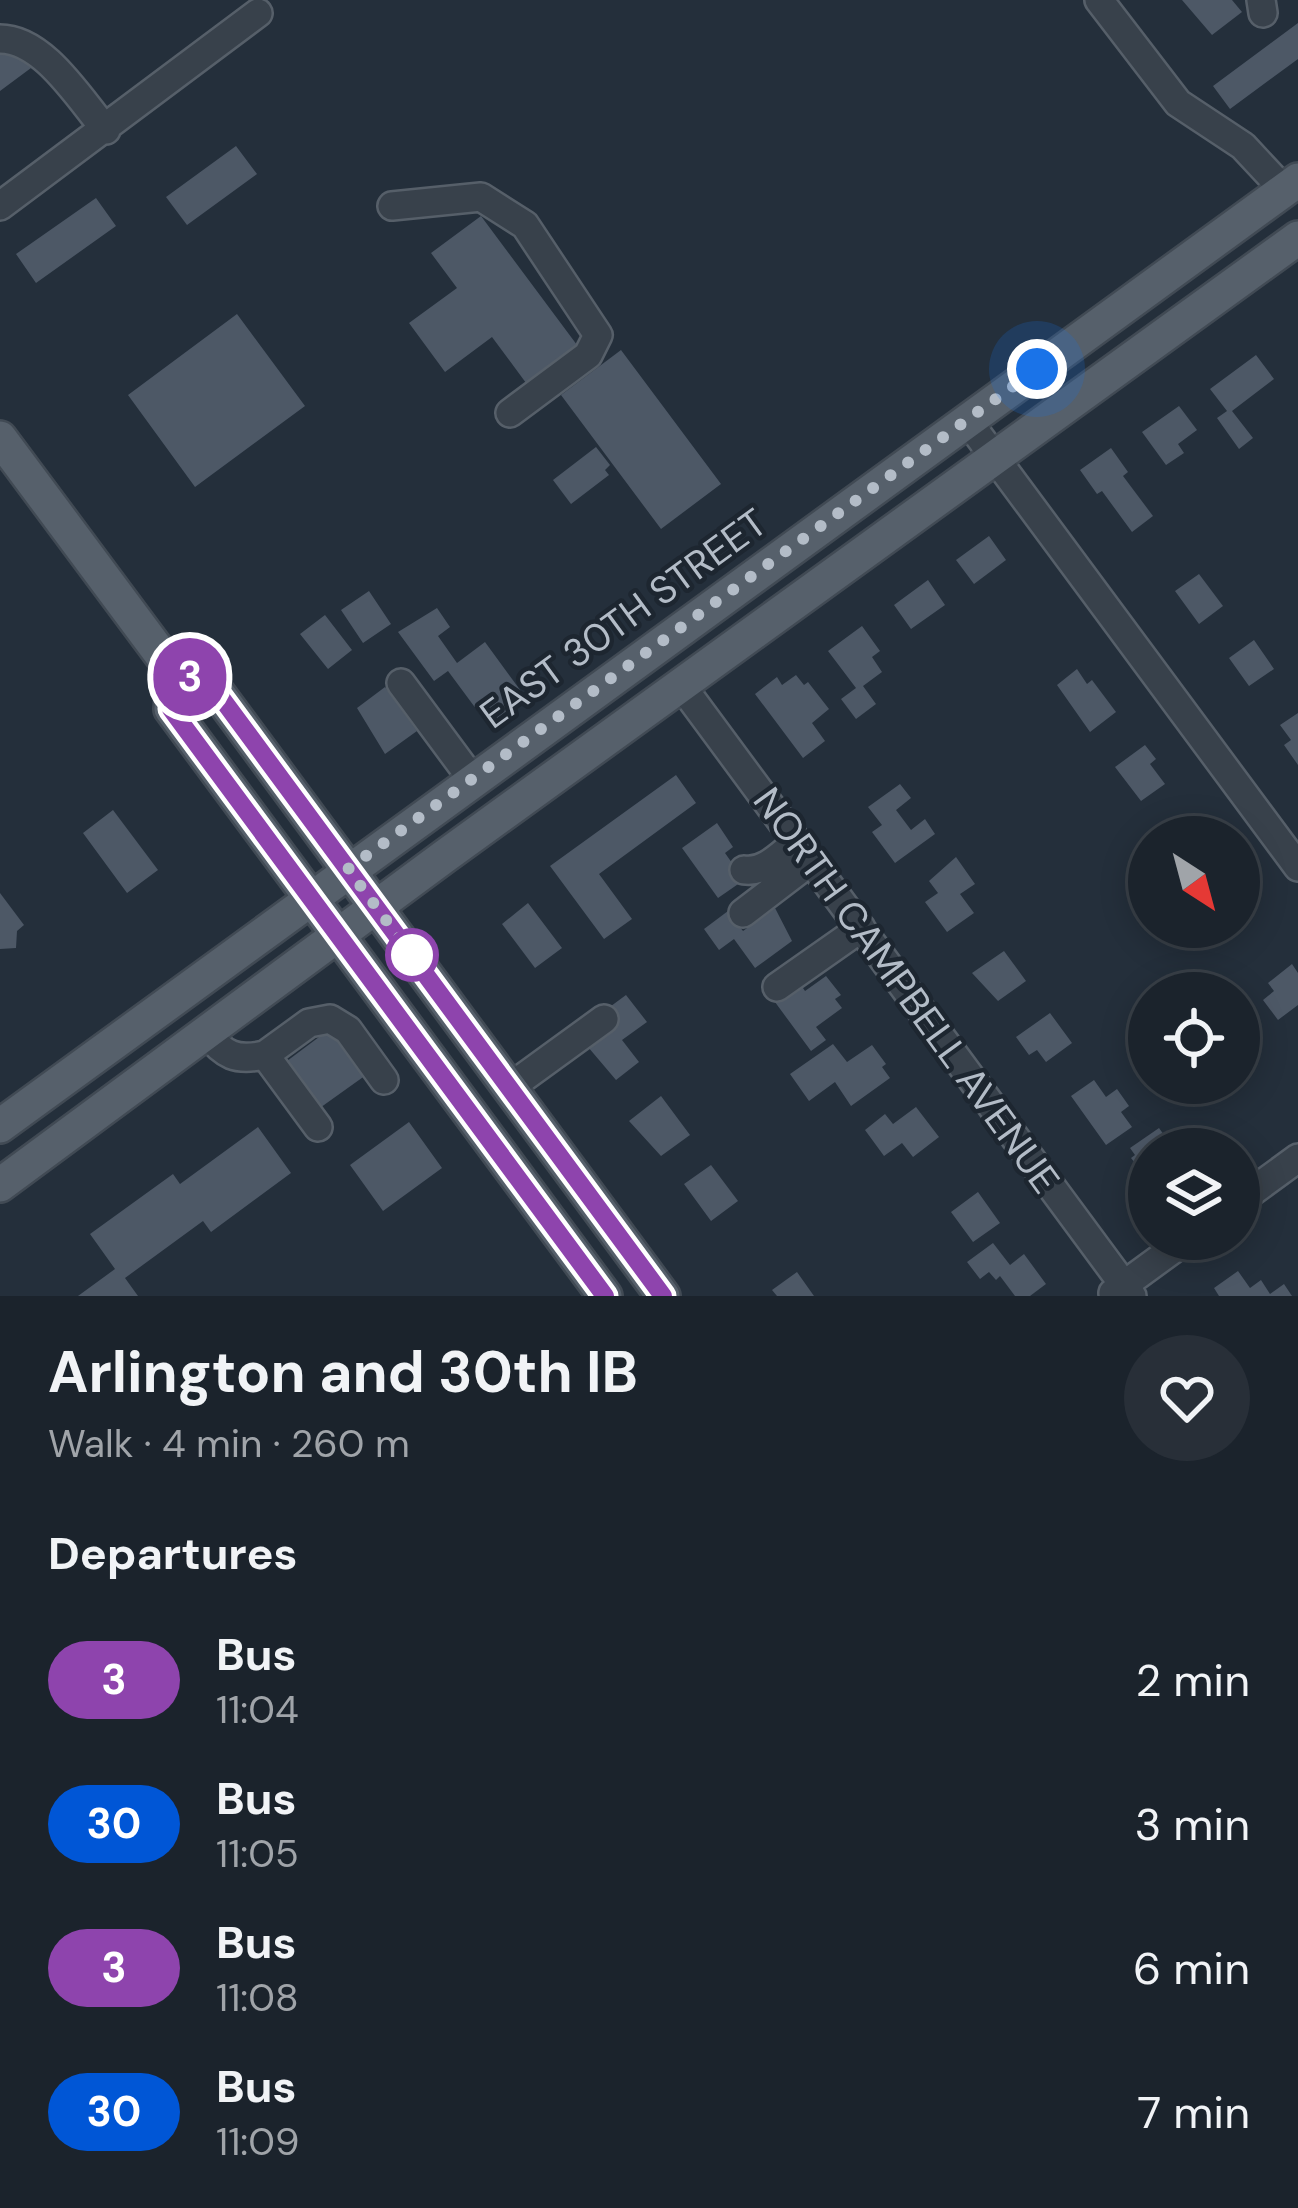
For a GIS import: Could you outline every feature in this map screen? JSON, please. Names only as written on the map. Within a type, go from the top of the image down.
[{"type":"main road","name":"EAST 30TH STREET","points":[[0,1126],[1291,185]]},
{"type":"main road","points":[[0,1185],[1298,238]]},
{"type":"main road","points":[[0,438],[174,672],[211,684],[663,1296]]},
{"type":"main road","points":[[174,672],[171,709],[605,1296]]},
{"type":"street","points":[[1099,0],[1178,103],[1291,185]]},
{"type":"street","points":[[0,206],[258,13]]},
{"type":"street","points":[[0,39],[12,39],[31,49],[106,130]]},
{"type":"street","points":[[392,206],[481,197],[496,206],[525,225],[598,335],[588,355],[510,413]]},
{"type":"street","points":[[967,420],[1298,867]]},
{"type":"street","points":[[401,683],[472,779]]},
{"type":"street","name":"NORTH CAMPBELL AVENUE","points":[[681,685],[1122,1292]]},
{"type":"street","points":[[744,869],[754,871],[804,851]]},
{"type":"street","points":[[743,913],[804,851]]},
{"type":"street","points":[[777,987],[861,928]]},
{"type":"street","points":[[206,1032],[222,1053],[241,1060],[265,1055],[309,1023],[330,1019],[348,1030],[384,1079]]},
{"type":"street","points":[[509,1088],[604,1019]]},
{"type":"street","points":[[265,1055],[318,1127]]},
{"type":"street","points":[[1260,1186],[1298,1158]]},
{"type":"street","points":[[1122,1292],[1161,1260]]},
{"type":"building","points":[[1182,0],[1232,0],[1242,12],[1212,35]]},
{"type":"building","points":[[1298,23],[1298,59],[1230,109],[1213,86]]},
{"type":"building","points":[[9,40],[31,68],[0,91],[0,47]]},
{"type":"building","points":[[236,146],[257,174],[187,225],[166,197]]},
{"type":"building","points":[[96,198],[116,226],[36,283],[16,254]]},
{"type":"building","points":[[481,216],[580,349],[529,387],[492,337],[445,372],[409,323],[457,288],[431,253]]},
{"type":"building","points":[[237,314],[305,406],[195,487],[128,395]]},
{"type":"building","points":[[621,350],[721,484],[661,529],[561,395]]},
{"type":"building","points":[[1256,355],[1274,379],[1232,411],[1253,438],[1239,449],[1217,418],[1227,411],[1210,389]]},
{"type":"building","points":[[1179,406],[1197,430],[1178,444],[1184,453],[1166,465],[1142,432]]},
{"type":"building","points":[[596,447],[610,465],[605,470],[609,475],[571,504],[553,480]]},
{"type":"building","points":[[1111,448],[1128,472],[1123,476],[1153,516],[1132,532],[1080,470]]},
{"type":"building","points":[[989,536],[1006,560],[974,584],[956,560]]},
{"type":"building","points":[[1199,574],[1223,606],[1199,624],[1175,591]]},
{"type":"building","points":[[928,580],[945,605],[911,629],[894,605]]},
{"type":"building","points":[[369,591],[391,624],[363,643],[341,610]]},
{"type":"building","points":[[437,608],[450,627],[438,636],[457,663],[485,642],[526,698],[488,725],[448,671],[434,681],[398,632]]},
{"type":"building","points":[[325,615],[352,650],[328,669],[300,634]]},
{"type":"building","points":[[862,626],[880,651],[872,657],[882,672],[863,686],[876,704],[856,719],[841,699],[856,688],[828,651]]},
{"type":"building","points":[[1254,640],[1274,669],[1249,686],[1229,658]]},
{"type":"building","points":[[1077,669],[1087,684],[1092,680],[1116,712],[1090,732],[1057,685]]},
{"type":"building","points":[[796,675],[804,685],[808,682],[829,709],[812,723],[825,741],[803,758],[755,694],[777,677],[782,685]]},
{"type":"building","points":[[385,687],[417,731],[385,754],[357,708]]},
{"type":"building","points":[[1298,713],[1298,765],[1284,745],[1291,740],[1280,725]]},
{"type":"building","points":[[1145,745],[1156,759],[1150,764],[1165,784],[1141,801],[1115,767]]},
{"type":"building","points":[[676,775],[696,803],[599,874],[632,919],[604,939],[550,866]]},
{"type":"building","points":[[900,784],[911,798],[896,810],[911,830],[925,819],[935,834],[895,863],[872,832],[882,825],[868,807]]},
{"type":"building","points":[[113,810],[158,870],[127,893],[83,833]]},
{"type":"building","points":[[717,823],[733,847],[725,853],[744,880],[718,898],[682,848]]},
{"type":"building","points":[[956,857],[975,884],[960,894],[974,913],[947,932],[925,902],[938,893],[929,881]]},
{"type":"building","points":[[0,893],[24,925],[17,931],[16,948],[0,949]]},
{"type":"building","points":[[528,903],[562,948],[535,968],[502,924]]},
{"type":"building","points":[[775,908],[792,941],[755,968],[734,939],[719,950],[704,929],[728,911],[743,931]]},
{"type":"building","points":[[1004,951],[1026,981],[998,1001],[972,973]]},
{"type":"building","points":[[1292,964],[1298,973],[1298,1005],[1278,1020],[1263,1000],[1274,991],[1268,983]]},
{"type":"building","points":[[826,976],[841,995],[835,999],[842,1008],[816,1027],[826,1040],[811,1051],[772,998],[797,979],[805,991]]},
{"type":"building","points":[[626,995],[647,1022],[622,1040],[639,1062],[616,1080],[588,1047],[618,1024],[607,1009]]},
{"type":"building","points":[[1050,1013],[1072,1043],[1046,1062],[1037,1050],[1029,1055],[1016,1037]]},
{"type":"building","points":[[331,1028],[366,1075],[317,1110],[283,1064]]},
{"type":"building","points":[[833,1044],[847,1062],[872,1045],[890,1078],[851,1106],[835,1082],[809,1101],[790,1074]]},
{"type":"building","points":[[1094,1080],[1106,1097],[1117,1089],[1129,1106],[1121,1112],[1132,1127],[1106,1145],[1071,1096]]},
{"type":"building","points":[[661,1096],[690,1135],[661,1156],[629,1121]]},
{"type":"building","points":[[916,1107],[939,1137],[913,1157],[902,1143],[884,1156],[865,1130],[885,1114],[893,1124]]},
{"type":"building","points":[[409,1122],[442,1168],[383,1211],[350,1165]]},
{"type":"building","points":[[258,1127],[291,1173],[211,1232],[203,1221],[125,1278],[138,1296],[78,1296],[115,1269],[90,1234],[173,1174],[180,1184]]},
{"type":"building","points":[[711,1165],[738,1201],[711,1221],[684,1184]]},
{"type":"building","points":[[978,1192],[1000,1223],[973,1242],[951,1212]]},
{"type":"building","points":[[993,1243],[1010,1265],[1024,1254],[1046,1284],[1030,1296],[1015,1296],[1000,1276],[996,1280],[989,1272],[980,1279],[967,1262]]},
{"type":"building","points":[[1238,1271],[1250,1288],[1261,1280],[1270,1294],[1284,1284],[1292,1296],[1219,1296],[1214,1288]]},
{"type":"building","points":[[797,1272],[814,1296],[777,1296],[772,1290]]},
{"type":"bus line","name":"3","points":[[605,1296],[171,709],[174,672],[211,684],[663,1296]]},
{"type":"route","points":[[412,955],[348,869],[1037,369]]}]
